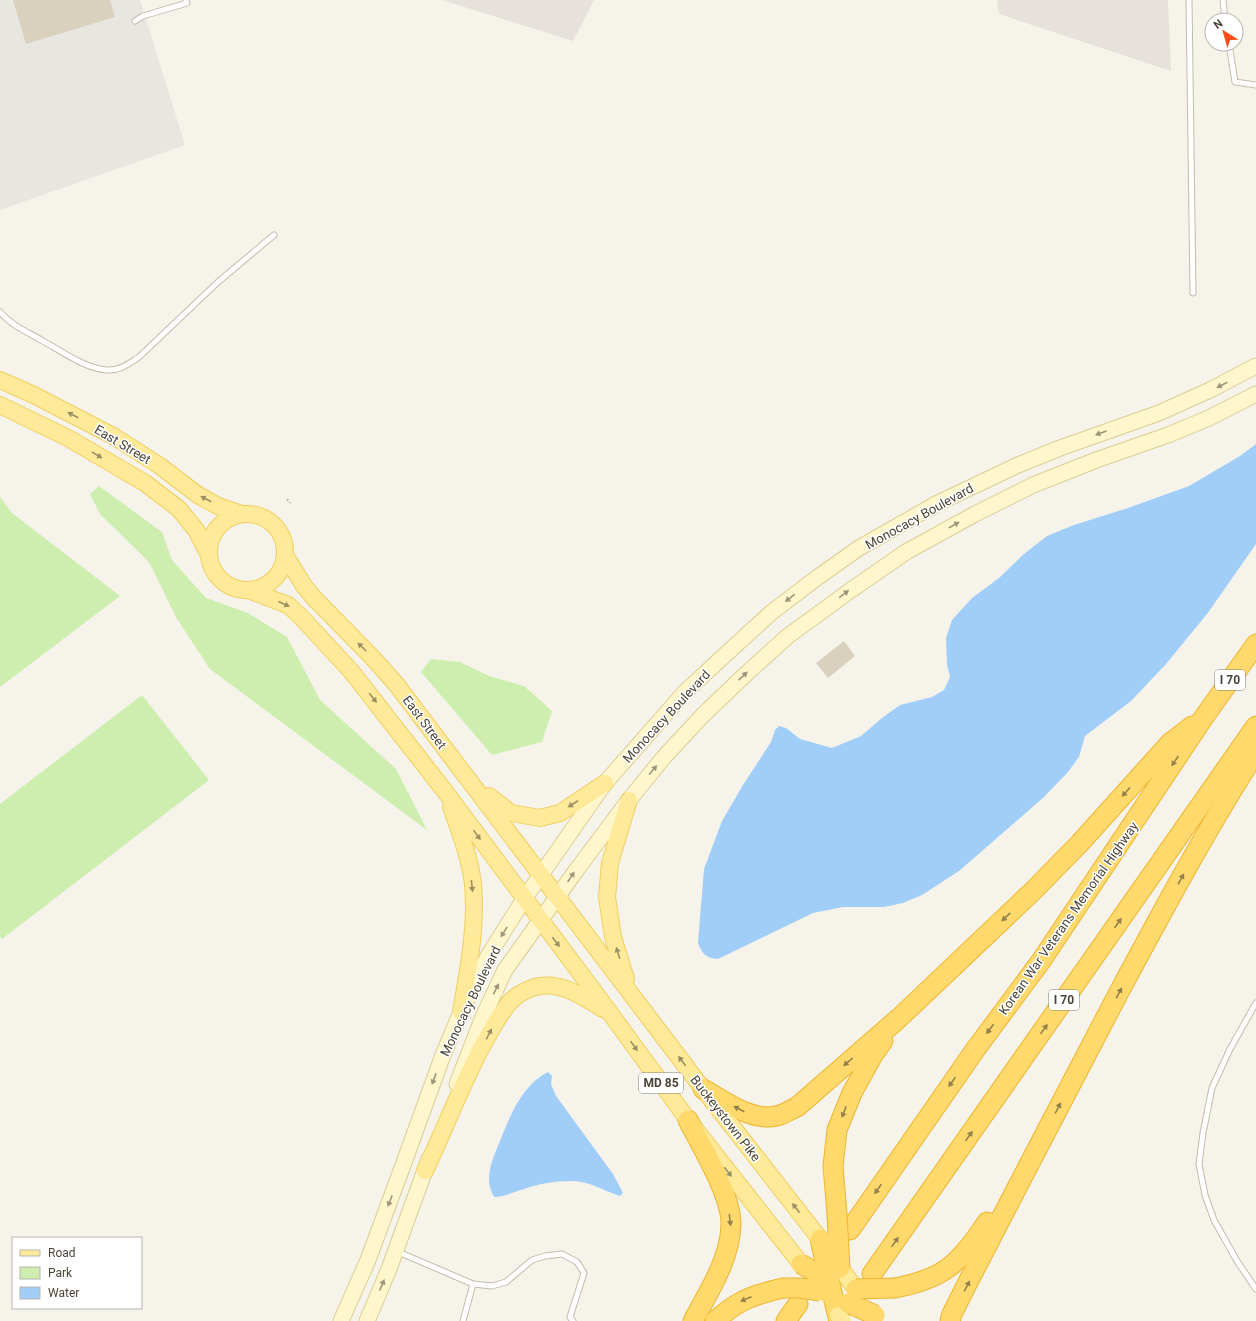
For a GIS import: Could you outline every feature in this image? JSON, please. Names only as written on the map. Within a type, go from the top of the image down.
[{"type":"highway","name":"Korean War Veterans Memorial Highway","points":[[850,1230],[975,1050],[1041,962],[1204,717],[1256,644]]},
{"type":"highway","points":[[703,1089],[742,1111],[762,1118],[780,1115],[797,1106],[899,1018],[1034,890],[1080,843],[1170,743],[1204,717]]},
{"type":"highway","name":"I 70","points":[[872,1274],[1256,726]]},
{"type":"highway","points":[[950,1321],[962,1294],[1045,1132],[1163,910],[1227,797],[1256,752]]},
{"type":"highway","points":[[840,1299],[837,1214],[833,1166],[837,1130],[852,1092],[873,1055],[899,1018]]},
{"type":"highway","points":[[688,1120],[718,1179],[727,1204],[731,1224],[728,1248],[718,1274],[694,1321]]},
{"type":"highway","points":[[840,1299],[912,1285],[928,1280],[943,1272],[957,1261],[971,1247],[1045,1132]]},
{"type":"highway","points":[[820,1239],[840,1299]]},
{"type":"highway","points":[[801,1264],[840,1299]]},
{"type":"highway","points":[[715,1321],[741,1301],[783,1288],[800,1288],[840,1299],[877,1318]]},
{"type":"highway","points":[[786,1321],[798,1304]]},
{"type":"main road","name":"Monocacy Boulevard","points":[[340,1321],[368,1260],[443,1055],[461,1012],[488,956],[524,899],[605,783],[685,692],[772,612],[818,577],[859,548],[936,504],[988,478],[1060,448],[1159,413],[1210,390],[1256,366]]},
{"type":"main road","name":"East Street","points":[[0,380],[34,395],[115,437],[160,466],[198,495],[218,506],[242,514]]},
{"type":"main road","name":"Monocacy Boulevard","points":[[367,1321],[395,1251],[463,1067],[483,1017],[505,970],[574,872],[629,800],[664,757],[703,715],[788,636],[906,552],[975,514],[1033,485],[1099,459],[1168,435],[1209,418],[1256,394]]},
{"type":"main road","name":"East Street","points":[[0,405],[68,438],[145,483],[179,508],[196,530],[209,555]]},
{"type":"main road","points":[[242,514],[253,514],[265,518],[276,527],[284,541],[285,554],[283,566],[276,576],[263,587],[248,590],[234,588],[223,582],[216,574],[209,555],[210,541],[215,531],[226,520],[242,514]]},
{"type":"main road","name":"East Street","points":[[285,554],[307,590],[396,684],[558,896]]},
{"type":"main road","name":"East Street","points":[[248,590],[288,605],[301,616],[351,671],[447,794],[524,899]]},
{"type":"main road","points":[[469,780],[511,813],[540,818],[560,813],[605,783]]},
{"type":"main road","points":[[447,794],[465,848],[473,883],[475,917],[472,947],[461,1012]]},
{"type":"main road","points":[[629,800],[610,863],[607,897],[613,937],[629,990]]},
{"type":"main road","name":"Buckeystown Pike","points":[[558,896],[703,1089],[820,1239]]},
{"type":"main road","name":"MD 85","points":[[524,899],[688,1120],[801,1264]]},
{"type":"main road","points":[[425,1171],[474,1062],[495,1022],[510,1002],[521,993],[536,986],[563,987],[578,993],[610,1013]]},
{"type":"lane","points":[[135,21],[143,16],[187,3],[186,0]]},
{"type":"lane","points":[[1189,0],[1193,293]]},
{"type":"lane","points":[[1223,0],[1224,12]]},
{"type":"lane","points":[[1230,52],[1235,82],[1256,85]]},
{"type":"lane","points":[[0,312],[4,317],[26,332],[85,364],[108,370],[124,367],[138,358],[218,282],[274,235]]},
{"type":"lane","points":[[1256,1003],[1230,1049],[1212,1088],[1203,1133],[1199,1164],[1205,1195],[1214,1220],[1237,1261],[1256,1289]]},
{"type":"lane","points":[[395,1251],[473,1284],[492,1286],[506,1282],[532,1260],[545,1256],[562,1254],[577,1262],[584,1273],[570,1317],[573,1321]]},
{"type":"lane","points":[[462,1321],[473,1284]]},
{"type":"path","points":[[287,499],[290,503]]},
{"type":"shaded area","points":[[0,0],[140,0],[185,145],[0,210]]},
{"type":"shaded area","points":[[442,0],[594,0],[573,41]]},
{"type":"shaded area","points":[[997,0],[1168,0],[1171,71],[999,14]]},
{"type":"green space","points":[[99,486],[162,532],[172,560],[206,598],[248,613],[287,637],[320,700],[396,769],[427,830],[210,669],[177,619],[149,562],[100,514],[90,494]]},
{"type":"green space","points":[[0,497],[12,513],[120,596],[0,687]]},
{"type":"green space","points":[[431,659],[460,662],[489,676],[524,686],[552,711],[542,742],[492,755],[421,672]]},
{"type":"green space","points":[[142,695],[209,780],[2,939],[0,936],[0,804]]},
{"type":"water","points":[[1256,444],[1256,544],[1207,614],[1166,664],[1131,701],[1085,736],[1079,757],[1068,772],[1044,797],[959,871],[922,895],[903,903],[884,907],[843,907],[813,913],[718,959],[710,958],[703,953],[698,943],[704,869],[722,821],[771,742],[775,730],[779,726],[786,728],[800,739],[832,748],[861,736],[900,705],[932,697],[944,690],[950,677],[947,664],[946,638],[952,620],[972,598],[999,578],[1024,554],[1047,536],[1074,525],[1128,508],[1189,486],[1240,456]]},
{"type":"water","points":[[548,1072],[552,1076],[551,1084],[556,1096],[613,1174],[623,1193],[620,1196],[590,1184],[570,1181],[540,1184],[494,1197],[489,1184],[490,1169],[494,1155],[508,1122],[524,1093],[539,1078]]},
{"type":"building","points":[[13,0],[110,0],[115,17],[26,44]]},
{"type":"building","points":[[844,641],[855,656],[828,678],[816,663]]}]
